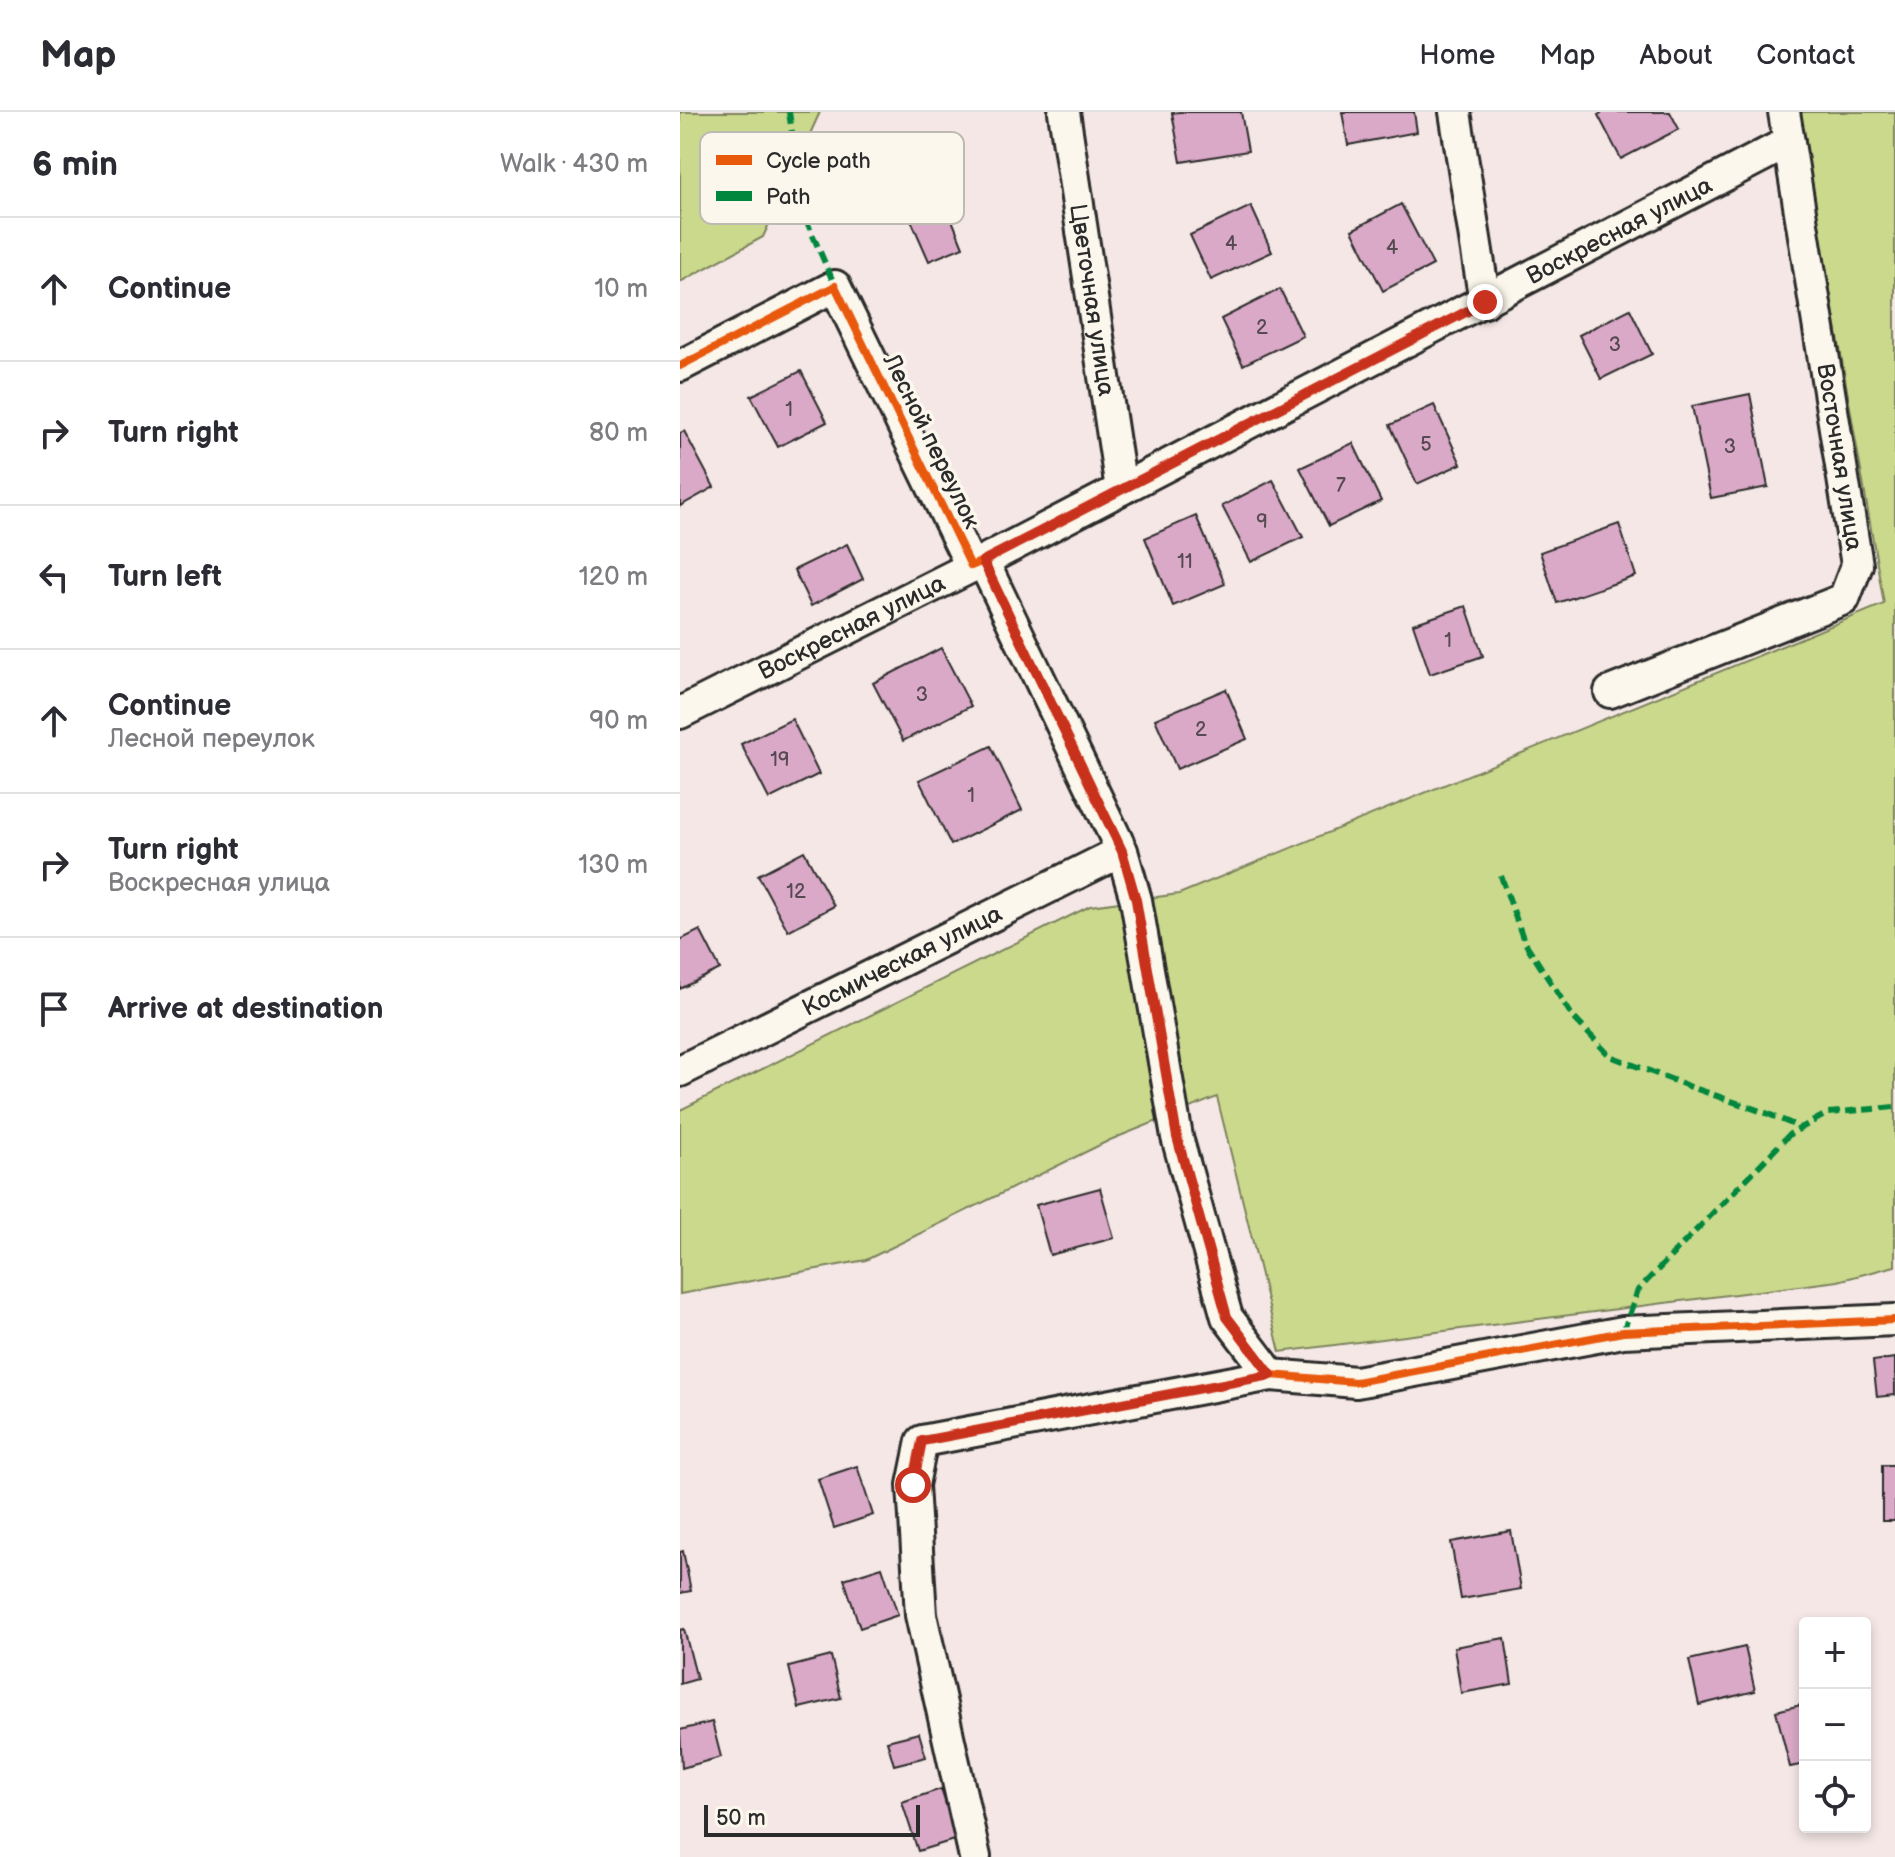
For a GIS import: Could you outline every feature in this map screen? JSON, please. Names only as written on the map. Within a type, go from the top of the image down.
[{"type":"street","name":"Цветочная улица","points":[[1064,112],[1121,489]]},
{"type":"street","points":[[1455,112],[1485,302]]},
{"type":"street","name":"Восточная улица","points":[[1610,692],[1844,599],[1857,565],[1784,112]]},
{"type":"street","name":"Воскресная улица","points":[[680,713],[977,564],[1789,142]]},
{"type":"street","name":"Лесной переулок","points":[[680,366],[835,286],[1122,851],[1136,900],[1177,1137],[1227,1317],[1271,1375]]},
{"type":"street","name":"Космическая улица","points":[[680,1071],[1122,851]]},
{"type":"street","points":[[975,1857],[921,1615],[913,1485],[922,1441],[1271,1375],[1356,1382],[1623,1332],[1895,1320]]},
{"type":"green space","points":[[680,112],[820,112],[811,132],[700,132],[700,224],[769,224],[763,237],[680,282]]},
{"type":"green space","points":[[1799,112],[1895,112],[1895,1266],[1838,1281],[1280,1352],[1217,1097],[1110,1140],[866,1260],[680,1294],[680,1110],[1090,906],[1179,894],[1884,604]]},
{"type":"building","points":[[1241,112],[1248,151],[1181,162],[1172,113]]},
{"type":"building","points":[[1342,112],[1414,112],[1417,132],[1348,145]]},
{"type":"building","points":[[1603,112],[1670,112],[1679,129],[1621,159],[1598,115]]},
{"type":"building","points":[[1401,204],[1433,265],[1383,291],[1352,230]]},
{"type":"building","points":[[1251,206],[1272,252],[1211,280],[1190,235]]},
{"type":"building","points":[[913,224],[954,224],[963,247],[929,261]]},
{"type":"building","points":[[1280,289],[1303,336],[1243,365],[1221,319]]},
{"type":"building","points":[[1630,309],[1652,354],[1601,379],[1579,335]]},
{"type":"building","points":[[801,371],[827,422],[778,447],[751,396]]},
{"type":"building","points":[[1750,394],[1768,487],[1711,498],[1692,406]]},
{"type":"building","points":[[1434,405],[1461,464],[1417,484],[1390,425]]},
{"type":"building","points":[[684,431],[714,487],[680,506],[680,433]]},
{"type":"building","points":[[1353,443],[1381,501],[1329,526],[1300,468]]},
{"type":"building","points":[[1273,480],[1303,537],[1251,562],[1222,506]]},
{"type":"building","points":[[1196,516],[1225,584],[1173,606],[1145,538]]},
{"type":"building","points":[[1619,524],[1636,576],[1557,603],[1540,552]]},
{"type":"building","points":[[847,544],[863,579],[811,606],[794,570]]},
{"type":"building","points":[[1466,606],[1483,656],[1430,674],[1413,624]]},
{"type":"building","points":[[941,648],[971,706],[903,741],[873,683]]},
{"type":"building","points":[[1226,689],[1247,739],[1177,769],[1155,719]]},
{"type":"building","points":[[792,719],[819,774],[769,799],[741,744]]},
{"type":"building","points":[[991,746],[1022,810],[951,845],[919,780]]},
{"type":"building","points":[[804,851],[834,906],[788,931],[758,875]]},
{"type":"building","points":[[700,930],[720,969],[680,989],[680,940]]},
{"type":"building","points":[[1100,1188],[1114,1238],[1050,1255],[1036,1205]]},
{"type":"building","points":[[1895,1358],[1895,1395],[1877,1397],[1873,1361]]},
{"type":"building","points":[[1882,1465],[1895,1465],[1895,1521],[1882,1521]]},
{"type":"building","points":[[857,1466],[873,1515],[834,1528],[818,1479]]},
{"type":"building","points":[[1511,1531],[1521,1589],[1461,1599],[1451,1542]]},
{"type":"building","points":[[683,1551],[691,1591],[680,1593],[680,1552]]},
{"type":"building","points":[[882,1567],[898,1615],[860,1628],[844,1579]]},
{"type":"building","points":[[684,1629],[697,1679],[680,1684],[680,1630]]},
{"type":"building","points":[[1505,1638],[1512,1684],[1461,1693],[1454,1647]]},
{"type":"building","points":[[1745,1647],[1755,1691],[1699,1705],[1689,1660]]},
{"type":"building","points":[[831,1656],[841,1698],[799,1708],[789,1667]]},
{"type":"building","points":[[1799,1705],[1799,1765],[1790,1767],[1776,1711]]},
{"type":"building","points":[[712,1722],[721,1757],[682,1768],[680,1730]]},
{"type":"building","points":[[919,1733],[926,1757],[894,1765],[887,1741]]},
{"type":"building","points":[[941,1789],[957,1839],[918,1851],[902,1802]]},
{"type":"marked path","points":[[789,112],[792,132]]},
{"type":"marked path","points":[[808,224],[835,286]]},
{"type":"marked path","points":[[1501,876],[1524,941],[1573,1017],[1610,1056],[1801,1128]]},
{"type":"marked path","points":[[1623,1332],[1638,1290],[1790,1134],[1828,1113],[1895,1107]]},
{"type":"cycle path","points":[[680,366],[835,286],[971,566],[983,561],[1122,851],[1136,900],[1177,1137],[1227,1317],[1271,1375],[1356,1382],[1623,1332],[1895,1320]]},
{"type":"route","points":[[913,1485],[922,1441],[1271,1375],[1227,1317],[1177,1137],[1136,900],[1122,851],[983,561],[1485,302]]}]
